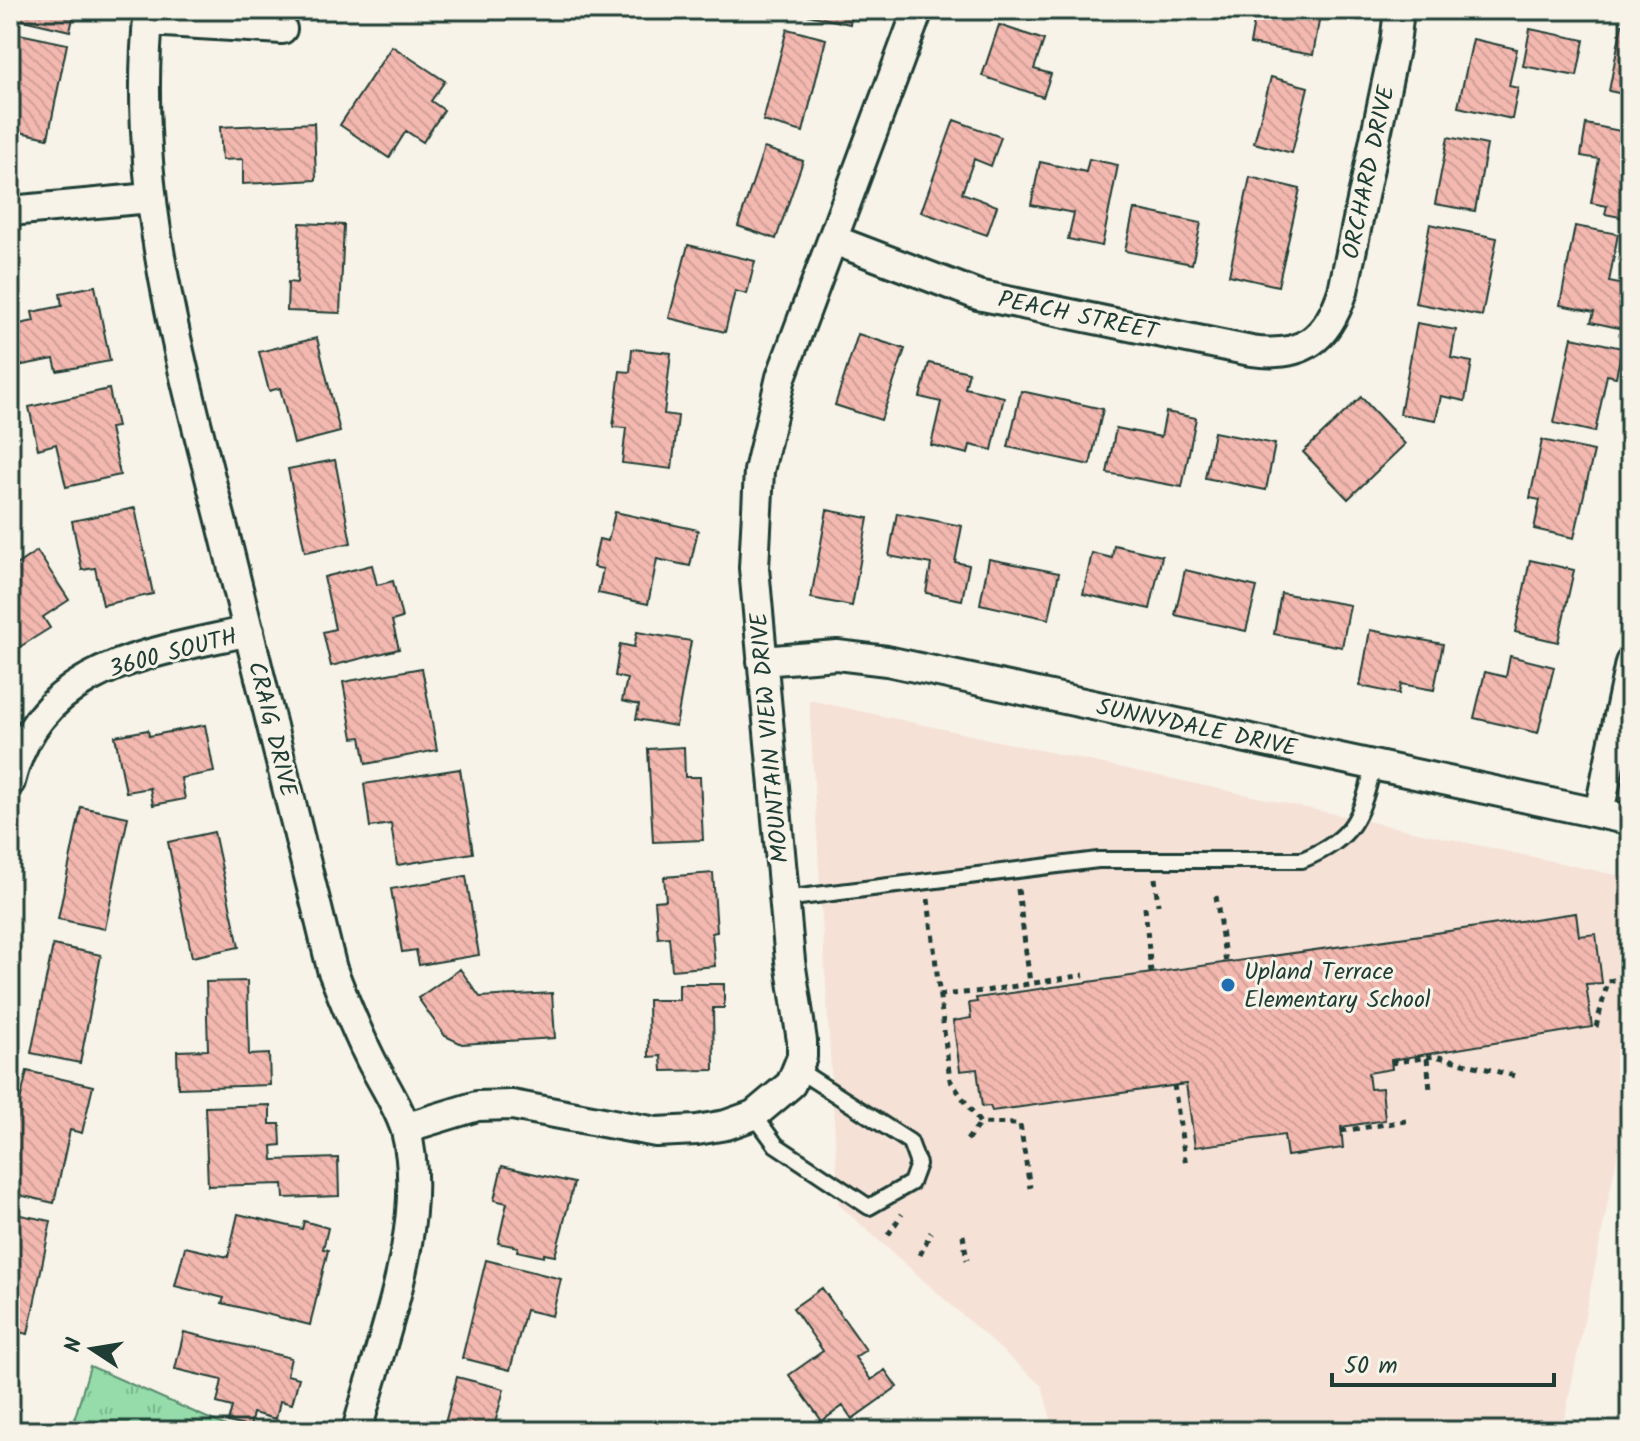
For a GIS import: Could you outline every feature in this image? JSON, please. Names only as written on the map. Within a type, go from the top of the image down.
[{"type":"street","name":"MOUNTAIN VIEW DRIVE","points":[[798,1070],[802,1041],[784,899],[754,568],[759,471],[781,377],[918,10]]},
{"type":"street","name":"ORCHARD DRIVE","points":[[1325,331],[1336,314],[1343,291],[1395,44],[1399,10]]},
{"type":"street","points":[[148,15],[282,29]]},
{"type":"street","name":"CRAIG DRIVE","points":[[148,15],[145,108],[150,198],[177,344],[332,969],[358,1035],[405,1128],[410,1153],[413,1196],[408,1243],[357,1431]]},
{"type":"street","points":[[10,211],[150,198]]},
{"type":"street","name":"PEACH STREET","points":[[834,240],[978,295],[1251,351],[1286,352],[1307,345],[1325,331]]},
{"type":"street","name":"3600 SOUTH","points":[[10,782],[30,731],[56,701],[87,677],[128,661],[249,631]]},
{"type":"street","name":"SUNNYDALE DRIVE","points":[[762,661],[837,655],[887,661],[1630,820]]},
{"type":"street","points":[[1599,813],[1630,663]]},
{"type":"street","points":[[405,1128],[477,1106],[500,1105],[656,1132],[697,1130],[726,1125],[754,1115],[791,1084],[798,1070]]},
{"type":"lane","points":[[784,899],[1098,860],[1302,860],[1326,850],[1351,829],[1364,803],[1374,765]]},
{"type":"lane","points":[[754,1115],[776,1145],[869,1207],[911,1183],[918,1164],[910,1142],[798,1070]]},
{"type":"path","points":[[1016,870],[1030,983]]},
{"type":"path","points":[[926,882],[950,1080],[980,1123]]},
{"type":"path","points":[[1216,896],[1226,963]]},
{"type":"path","points":[[1145,907],[1151,973]]},
{"type":"path","points":[[939,995],[1084,975]]},
{"type":"path","points":[[1596,1027],[1608,981],[1630,977]]},
{"type":"path","points":[[1391,1063],[1435,1056],[1515,1076]]},
{"type":"path","points":[[1427,1058],[1430,1090]]},
{"type":"path","points":[[1174,1085],[1186,1166]]},
{"type":"path","points":[[1341,1131],[1406,1121]]},
{"type":"path","points":[[967,1140],[980,1123]]},
{"type":"path","points":[[980,1123],[1020,1124],[1030,1188]]},
{"type":"path","points":[[888,1235],[902,1213]]},
{"type":"path","points":[[920,1255],[931,1232]]},
{"type":"path","points":[[963,1235],[967,1260]]},
{"type":"shaded area","name":"Upland Terrace Elementary School","points":[[809,700],[1630,878],[1630,1092],[1562,1431],[1054,1431],[1042,1386],[839,1205]]},
{"type":"green space","points":[[90,1366],[237,1431],[71,1431]]},
{"type":"building","points":[[10,10],[75,10],[70,31],[10,17]]},
{"type":"building","points":[[804,10],[853,10],[850,24],[803,14]]},
{"type":"building","points":[[1256,10],[1321,10],[1313,55],[1250,44]]},
{"type":"building","points":[[1472,10],[1546,10],[1546,14]]},
{"type":"building","points":[[1622,24],[1630,26],[1630,105],[1621,103],[1623,94],[1609,91]]},
{"type":"building","points":[[999,25],[1044,40],[1034,69],[1051,74],[1043,97],[982,76]]},
{"type":"building","points":[[787,29],[826,39],[803,132],[763,121]]},
{"type":"building","points":[[1530,29],[1584,40],[1577,76],[1523,66]]},
{"type":"building","points":[[10,32],[67,44],[48,138],[10,130],[14,102],[10,102]]},
{"type":"building","points":[[1473,39],[1517,49],[1509,86],[1518,88],[1512,119],[1458,107]]},
{"type":"building","points":[[392,46],[445,81],[431,101],[444,110],[423,142],[406,131],[389,158],[340,125]]},
{"type":"building","points":[[1271,77],[1308,87],[1292,153],[1254,143]]},
{"type":"building","points":[[954,120],[1001,137],[991,166],[974,159],[962,193],[997,206],[987,235],[921,212]]},
{"type":"building","points":[[314,123],[316,180],[243,184],[243,159],[222,160],[220,127]]},
{"type":"building","points":[[1586,124],[1630,133],[1630,219],[1605,214],[1607,206],[1591,203],[1599,159],[1581,156]]},
{"type":"building","points":[[1448,137],[1487,145],[1475,211],[1435,204]]},
{"type":"building","points":[[764,148],[803,161],[776,239],[738,226]]},
{"type":"building","points":[[1089,159],[1118,165],[1102,246],[1068,239],[1074,213],[1031,205],[1040,162],[1086,172]]},
{"type":"building","points":[[1250,177],[1300,189],[1278,286],[1229,275]]},
{"type":"building","points":[[1134,209],[1201,223],[1192,264],[1125,251]]},
{"type":"building","points":[[300,223],[344,225],[340,313],[287,311],[288,282],[297,283]]},
{"type":"building","points":[[1430,224],[1497,238],[1482,316],[1415,303]]},
{"type":"building","points":[[1575,226],[1618,234],[1609,282],[1630,286],[1628,330],[1591,322],[1594,312],[1560,305]]},
{"type":"building","points":[[688,245],[755,261],[747,294],[735,291],[725,332],[669,318]]},
{"type":"building","points":[[95,286],[110,361],[57,371],[54,359],[17,366],[10,326],[34,321],[32,312],[62,306],[60,293]]},
{"type":"building","points":[[1417,323],[1456,330],[1451,358],[1472,362],[1465,401],[1441,396],[1436,420],[1400,414]]},
{"type":"building","points":[[858,334],[905,349],[881,420],[835,405]]},
{"type":"building","points":[[1572,337],[1622,348],[1616,377],[1607,375],[1595,432],[1554,423]]},
{"type":"building","points":[[317,338],[340,432],[294,444],[280,388],[269,391],[259,352]]},
{"type":"building","points":[[632,349],[671,353],[664,414],[678,416],[672,469],[622,463],[626,428],[613,427],[620,371],[630,372]]},
{"type":"building","points":[[929,363],[969,372],[965,388],[1004,397],[992,450],[970,445],[968,454],[931,445],[941,402],[920,397]]},
{"type":"building","points":[[109,389],[117,427],[110,428],[120,475],[66,487],[56,444],[38,449],[29,407]]},
{"type":"building","points":[[1021,391],[1103,409],[1090,465],[1008,447]]},
{"type":"building","points":[[1361,397],[1405,444],[1348,499],[1303,452]]},
{"type":"building","points":[[1166,412],[1196,418],[1182,487],[1107,473],[1116,428],[1161,437]]},
{"type":"building","points":[[1214,432],[1275,444],[1266,490],[1205,478]]},
{"type":"building","points":[[1542,440],[1594,451],[1574,538],[1534,529],[1540,500],[1530,498]]},
{"type":"building","points":[[335,460],[351,543],[305,552],[288,469]]},
{"type":"building","points":[[135,508],[153,594],[103,605],[95,568],[82,570],[72,521]]},
{"type":"building","points":[[827,510],[868,518],[852,606],[811,598]]},
{"type":"building","points":[[615,512],[698,530],[690,566],[657,559],[648,604],[598,593],[603,569],[593,567],[599,539],[608,541]]},
{"type":"building","points":[[897,513],[962,526],[955,562],[969,565],[962,600],[926,593],[931,564],[889,556]]},
{"type":"building","points":[[1114,545],[1162,556],[1150,609],[1083,594],[1092,553],[1112,558]]},
{"type":"building","points":[[37,551],[69,600],[43,617],[50,628],[18,648],[10,637],[10,569]]},
{"type":"building","points":[[989,559],[1059,573],[1049,619],[980,604]]},
{"type":"building","points":[[1530,560],[1574,570],[1558,642],[1515,632]]},
{"type":"building","points":[[372,565],[377,585],[393,581],[402,618],[392,621],[399,649],[331,666],[323,632],[335,629],[324,577]]},
{"type":"building","points":[[1185,570],[1257,587],[1246,631],[1175,615]]},
{"type":"building","points":[[1281,593],[1350,605],[1342,647],[1274,634]]},
{"type":"building","points":[[1370,630],[1443,644],[1434,690],[1401,684],[1399,694],[1360,686]]},
{"type":"building","points":[[637,632],[691,641],[676,726],[636,719],[639,705],[622,701],[627,679],[615,676],[620,644],[634,647]]},
{"type":"building","points":[[1510,656],[1554,667],[1538,733],[1474,718],[1485,672],[1506,677]]},
{"type":"building","points":[[422,668],[437,750],[366,764],[361,737],[353,738],[343,682]]},
{"type":"building","points":[[205,725],[214,772],[181,778],[185,799],[153,805],[150,788],[126,792],[115,736],[148,730],[149,736]]},
{"type":"building","points":[[684,747],[685,777],[700,777],[703,840],[653,842],[648,749]]},
{"type":"building","points":[[460,769],[473,853],[397,865],[391,824],[370,827],[364,784]]},
{"type":"building","points":[[81,807],[128,817],[105,929],[58,919]]},
{"type":"building","points":[[214,832],[239,947],[192,957],[168,842]]},
{"type":"building","points":[[713,873],[717,932],[712,933],[715,966],[672,970],[669,937],[658,938],[655,901],[666,900],[664,877]]},
{"type":"building","points":[[466,876],[479,955],[419,965],[416,950],[402,952],[391,889]]},
{"type":"building","name":"Upland Terrace Elementary School","points":[[1576,913],[1579,936],[1596,934],[1602,983],[1586,984],[1592,1027],[1391,1060],[1392,1069],[1368,1073],[1370,1089],[1382,1088],[1385,1120],[1341,1127],[1343,1148],[1287,1156],[1284,1135],[1195,1147],[1186,1084],[992,1111],[990,1106],[982,1107],[977,1069],[960,1071],[953,1021],[971,1018],[969,1003],[977,1002],[976,998]]},
{"type":"building","points":[[53,945],[101,955],[80,1063],[31,1053]]},
{"type":"building","points":[[460,969],[480,997],[552,993],[555,1038],[462,1044],[445,1036],[418,998]]},
{"type":"building","points":[[247,981],[249,1055],[269,1054],[270,1085],[178,1088],[177,1051],[208,1050],[206,982]]},
{"type":"building","points":[[679,984],[724,984],[724,1008],[713,1008],[714,1070],[662,1071],[661,1056],[649,1057],[648,1000],[679,1000]]},
{"type":"building","points":[[27,1071],[93,1086],[82,1133],[70,1130],[54,1203],[10,1193],[10,1145]]},
{"type":"building","points":[[270,1105],[270,1124],[280,1124],[281,1145],[272,1146],[273,1160],[338,1158],[339,1196],[284,1198],[283,1184],[208,1186],[205,1107]]},
{"type":"building","points":[[502,1166],[574,1183],[555,1256],[544,1254],[544,1257],[517,1251],[518,1247],[498,1243],[507,1203],[494,1200]]},
{"type":"building","points":[[10,1213],[51,1221],[28,1334],[10,1330]]},
{"type":"building","points":[[238,1214],[302,1229],[304,1221],[328,1228],[323,1249],[328,1250],[310,1325],[222,1303],[224,1298],[175,1286],[185,1247],[228,1257]]},
{"type":"building","points":[[486,1260],[561,1279],[552,1316],[526,1310],[510,1370],[462,1358]]},
{"type":"building","points":[[822,1288],[866,1350],[855,1357],[871,1380],[885,1370],[897,1387],[852,1419],[843,1406],[822,1421],[789,1375],[823,1351],[793,1308]]},
{"type":"building","points":[[184,1332],[291,1358],[287,1375],[299,1378],[292,1404],[280,1401],[276,1419],[253,1413],[250,1427],[228,1422],[232,1407],[217,1403],[222,1380],[175,1369]]},
{"type":"building","points":[[457,1377],[504,1389],[493,1431],[443,1431]]},
{"type":"place","name":"Upland Terrace Elementary School","points":[[1228,985]]}]
